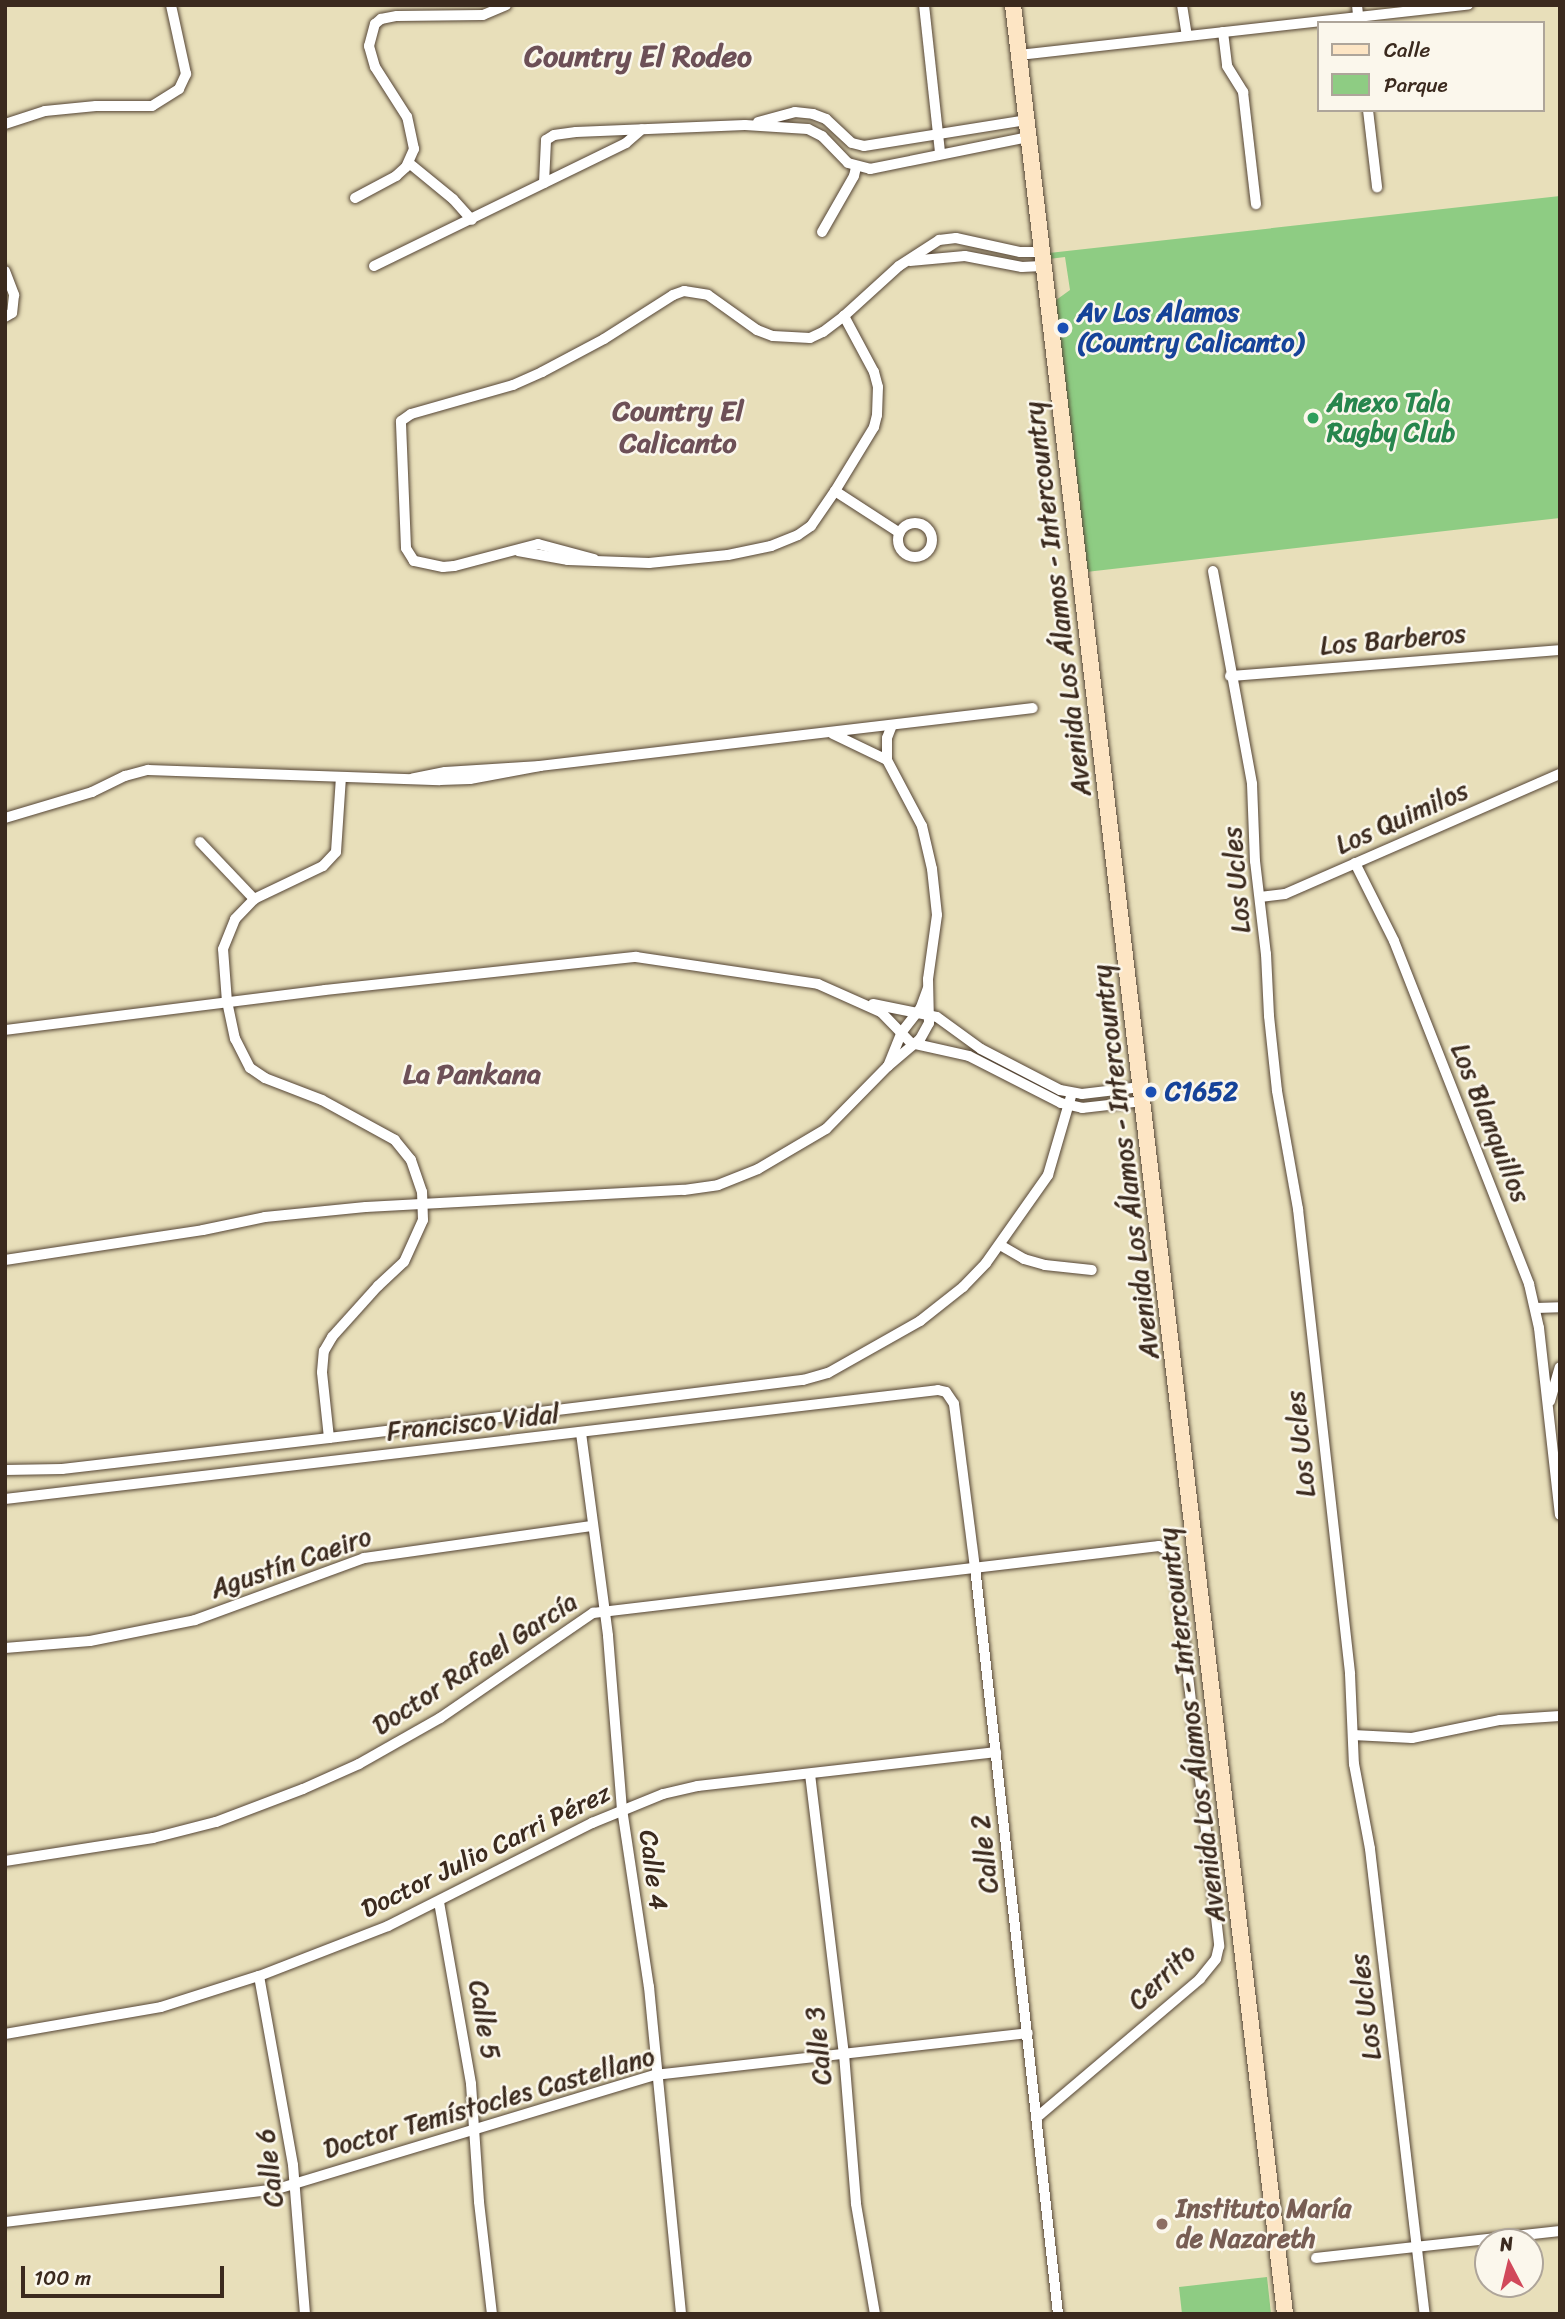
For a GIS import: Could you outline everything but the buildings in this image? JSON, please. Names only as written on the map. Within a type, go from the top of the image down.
[{"type":"main road","name":"Avenida Los Álamos - Intercountry","points":[[1013,5],[1285,2314]]},
{"type":"street","points":[[5,124],[45,111],[96,106],[152,106],[179,89],[186,74],[171,5]]},
{"type":"street","points":[[355,198],[396,176],[409,163],[414,149],[410,126],[371,56],[370,36],[375,24],[380,19],[397,16],[483,15],[506,5]]},
{"type":"street","points":[[924,5],[940,153]]},
{"type":"street","points":[[1182,5],[1187,36]]},
{"type":"street","points":[[1019,55],[1358,15],[1468,5]]},
{"type":"street","points":[[1223,32],[1227,66],[1243,92],[1256,204]]},
{"type":"street","points":[[745,125],[803,112],[826,119],[857,145],[1026,120]]},
{"type":"street","points":[[1368,112],[1377,187]]},
{"type":"street","points":[[544,183],[544,144],[549,138],[576,132],[745,125],[815,131],[838,155],[856,167],[870,169],[1028,137]]},
{"type":"street","points":[[374,266],[626,143],[642,130]]},
{"type":"street","points":[[409,163],[453,199],[472,220]]},
{"type":"street","points":[[822,232],[854,176],[856,167]]},
{"type":"street","points":[[844,316],[874,372],[878,387],[877,415],[874,428],[835,491],[811,526],[798,535],[771,546],[649,563],[568,560],[514,551],[443,567],[421,565],[409,556],[400,428],[405,416],[513,385],[604,339],[673,295],[684,291],[708,295],[757,330],[773,336],[810,338],[844,316],[904,263],[928,246],[948,238],[1042,259]]},
{"type":"street","points":[[904,263],[933,257],[965,256],[1022,268],[1042,259]]},
{"type":"street","points":[[5,271],[14,295],[12,313],[5,317]]},
{"type":"street","points":[[835,491],[900,533]]},
{"type":"street","name":"Los Ucles","points":[[1213,571],[1230,676],[1252,784],[1255,861],[1277,1091],[1298,1209],[1350,1674],[1356,1780],[1370,1849],[1425,2314]]},
{"type":"street","name":"Los Barberos","points":[[1230,676],[1560,650]]},
{"type":"street","points":[[5,818],[92,792],[125,776],[148,770],[413,778],[445,772],[540,766],[1033,708]]},
{"type":"street","points":[[5,1260],[203,1230],[265,1217],[351,1208],[684,1190],[718,1185],[758,1169],[826,1129],[888,1066],[915,1044],[925,1032],[929,1014],[928,988],[937,927],[932,869],[922,826],[887,760],[887,738],[892,725]]},
{"type":"street","points":[[830,733],[887,760]]},
{"type":"street","name":"Los Quimilos","points":[[1260,897],[1285,894],[1560,774]]},
{"type":"street","points":[[329,1438],[322,1372],[324,1350],[332,1337],[369,1296],[404,1262],[423,1220],[425,1205],[411,1160],[395,1139],[322,1100],[265,1078],[250,1068],[235,1039],[227,1002],[225,943],[235,919],[254,899],[323,866],[336,852],[341,777]]},
{"type":"street","points":[[200,842],[254,899]]},
{"type":"street","name":"Los Blanquillos","points":[[1355,863],[1394,941],[1536,1308],[1560,1514]]},
{"type":"street","points":[[5,1030],[625,957],[805,980],[866,1003],[929,1014],[946,1021],[981,1049],[1042,1082],[1072,1093],[1142,1094]]},
{"type":"street","points":[[888,1066],[901,1033],[917,1012],[928,988]]},
{"type":"street","points":[[866,1003],[889,1018],[901,1033],[915,1044],[969,1056],[1042,1096],[1067,1105],[1082,1108],[1142,1094]]},
{"type":"street","points":[[5,1470],[62,1469],[814,1378],[902,1334],[963,1287],[1000,1245],[1048,1175],[1072,1093]]},
{"type":"street","points":[[1000,1245],[1024,1259],[1045,1265],[1092,1270]]},
{"type":"street","points":[[1536,1308],[1560,1307]]},
{"type":"street","name":"Los Blanquillos","points":[[1548,1409],[1560,1367]]},
{"type":"street","name":"Francisco Vidal","points":[[5,1499],[939,1390],[946,1392]]},
{"type":"street","name":"Calle 2","points":[[946,1392],[954,1404],[975,1567],[1058,2314]]},
{"type":"street","name":"Calle 4","points":[[581,1433],[605,1611],[622,1809],[649,1987],[655,2075],[681,2314]]},
{"type":"street","name":"Agustín Caeiro","points":[[5,1648],[90,1641],[195,1620],[365,1558],[592,1525]]},
{"type":"street","name":"Doctor Rafael García","points":[[5,1861],[153,1838],[216,1822],[303,1789],[359,1764],[440,1718],[587,1616],[605,1611],[1150,1545]]},
{"type":"street","name":"Cerrito","points":[[1037,2117],[1200,1979],[1216,1959],[1219,1946],[1175,1563],[1166,1548],[1150,1545]]},
{"type":"street","points":[[1353,1735],[1412,1738],[1500,1720],[1560,1716]]},
{"type":"street","name":"Doctor Julio Carri Pérez","points":[[5,2034],[161,2007],[259,1976],[342,1946],[439,1902],[622,1809],[688,1788],[996,1752]]},
{"type":"street","name":"Calle 3","points":[[810,1774],[844,2053],[856,2204],[875,2314]]},
{"type":"street","name":"Calle 5","points":[[439,1902],[467,2050],[479,2202],[492,2314]]},
{"type":"street","name":"Calle 6","points":[[259,1976],[285,2106],[295,2184],[305,2314]]},
{"type":"street","name":"Doctor Temístocles Castellano","points":[[5,2222],[264,2191],[295,2184],[655,2075],[1028,2033]]},
{"type":"street","points":[[1315,2258],[1560,2231]]},
{"type":"green space","name":"Anexo Tala Rugby Club","points":[[1560,196],[1560,518],[1086,572],[1052,303],[1070,290],[1065,257],[1049,259],[1049,253]]},
{"type":"green space","points":[[1267,2277],[1271,2314],[1182,2314],[1179,2287]]},
{"type":"place","name":"Av Los Alamos (Country Calicanto)","points":[[1063,328]]},
{"type":"place","name":"Anexo Tala Rugby Club","points":[[1313,418]]},
{"type":"place","name":"C1652","points":[[1151,1092]]},
{"type":"place","name":"Instituto María de Nazareth","points":[[1162,2224]]},
{"type":"district","name":"Country El Rodeo","points":[[638,56]]},
{"type":"district","name":"Country El Calicanto","points":[[678,427]]},
{"type":"district","name":"La Pankana","points":[[472,1074]]}]
